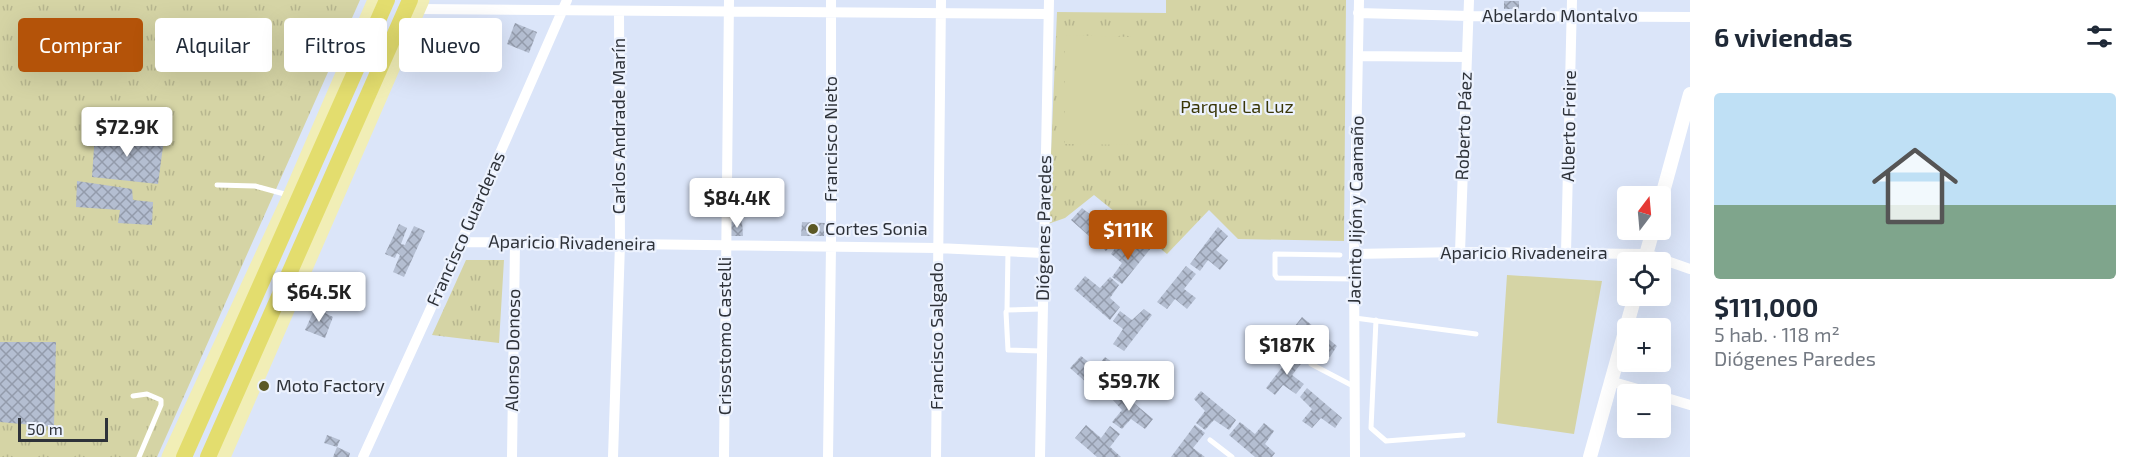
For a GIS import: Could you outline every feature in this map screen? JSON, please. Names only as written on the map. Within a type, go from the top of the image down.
[{"type":"main road","points":[[169,457],[290,196],[375,0]]},
{"type":"main road","points":[[184,457],[387,0]]},
{"type":"main road","points":[[208,457],[417,3]]},
{"type":"main road","points":[[223,457],[417,3]]},
{"type":"street","name":"Francisco Guarderas","points":[[363,457],[461,242],[567,0]]},
{"type":"street","name":"Francisco Nieto","points":[[828,457],[831,0]]},
{"type":"street","name":"Francisco Salgado","points":[[936,457],[941,0]]},
{"type":"street","name":"Diógenes Paredes","points":[[1040,457],[1048,0]]},
{"type":"street","name":"Jacinto Jijón y Caamaño","points":[[1355,457],[1354,254],[1359,0]]},
{"type":"street","name":"Roberto Páez","points":[[1460,252],[1469,0]]},
{"type":"street","name":"Alberto Freire","points":[[1566,253],[1572,0]]},
{"type":"street","points":[[417,3],[562,11],[729,6],[830,12],[1048,14]]},
{"type":"street","name":"Crisostomo Castelli","points":[[724,457],[729,6]]},
{"type":"street","name":"Carlos Andrade Marín","points":[[613,457],[620,244],[619,11]]},
{"type":"street","name":"Abelardo Montalvo","points":[[1358,13],[1690,17]]},
{"type":"street","points":[[1358,56],[1466,57]]},
{"type":"street","points":[[1666,186],[1685,130],[1690,94]]},
{"type":"street","name":"Aparicio Rivadeneira","points":[[461,242],[937,248],[1043,253]]},
{"type":"street","name":"Alonso Donoso","points":[[512,457],[515,243]]},
{"type":"street","name":"Aparicio Rivadeneira","points":[[1354,254],[1460,252],[1566,253],[1617,256]]},
{"type":"street","name":"Aparicio Rivadeneira","points":[[1671,264],[1690,269]]},
{"type":"street","points":[[1590,457],[1632,306]]},
{"type":"street","points":[[1610,381],[1620,384]]},
{"type":"street","points":[[1671,399],[1690,405]]},
{"type":"lane","points":[[217,185],[255,186],[276,190],[290,196]]},
{"type":"lane","points":[[1008,251],[1008,350],[1042,351]]},
{"type":"lane","points":[[1340,255],[1275,254],[1275,275],[1277,278],[1354,279]]},
{"type":"lane","points":[[1007,310],[1042,309]]},
{"type":"lane","points":[[1354,318],[1476,334]]},
{"type":"lane","points":[[1377,320],[1371,428],[1386,441],[1463,435]]},
{"type":"lane","points":[[1311,364],[1355,387]]},
{"type":"lane","points":[[133,396],[147,394],[161,400],[161,405],[139,457]]},
{"type":"lane","points":[[1210,440],[1232,457]]},
{"type":"green space","points":[[0,0],[360,0],[352,18],[284,18],[284,72],[328,72],[157,457],[0,457]]},
{"type":"green space","name":"Parque La Luz","points":[[1166,0],[1346,0],[1344,241],[1238,239],[1209,210],[1167,254],[1094,195],[1065,218],[1048,224],[1057,12],[1166,13]]},
{"type":"green space","points":[[1065,35],[1132,37],[1132,145],[1065,144]]},
{"type":"green space","points":[[466,260],[504,260],[499,343],[432,335]]},
{"type":"green space","points":[[1507,275],[1602,281],[1574,434],[1497,423]]},
{"type":"building","points":[[1504,1],[1519,1],[1519,9],[1504,9]]},
{"type":"building","points":[[515,23],[537,32],[529,53],[507,44]]},
{"type":"building","points":[[95,133],[164,139],[158,184],[92,177]]},
{"type":"building","points":[[77,181],[132,189],[133,200],[153,202],[152,225],[118,223],[120,210],[76,207]]},
{"type":"building","points":[[1082,208],[1097,220],[1106,209],[1116,216],[1106,230],[1117,239],[1106,251],[1071,220]]},
{"type":"building","points":[[742,221],[743,236],[731,236],[731,222]]},
{"type":"building","name":"Cortes Sonia","points":[[802,222],[825,223],[824,236],[801,236]]},
{"type":"building","points":[[399,224],[407,228],[401,244],[405,245],[414,226],[425,231],[404,277],[393,272],[400,255],[397,253],[395,258],[385,254]]},
{"type":"building","points":[[1218,227],[1228,236],[1216,250],[1228,260],[1220,270],[1208,260],[1200,271],[1190,264]]},
{"type":"building","points":[[1142,242],[1151,248],[1122,284],[1112,277],[1122,263],[1111,254],[1118,244],[1131,254]]},
{"type":"building","points":[[1186,266],[1196,274],[1184,289],[1196,298],[1187,309],[1175,299],[1167,309],[1157,302]]},
{"type":"building","points":[[1085,276],[1100,288],[1110,277],[1119,285],[1110,298],[1120,307],[1110,320],[1074,289]]},
{"type":"building","points":[[315,308],[333,317],[325,338],[305,330]]},
{"type":"building","points":[[1144,309],[1152,315],[1124,351],[1113,344],[1123,329],[1113,321],[1120,311],[1132,320]]},
{"type":"building","points":[[1302,317],[1337,346],[1330,357],[1316,346],[1306,356],[1297,349],[1306,337],[1295,326]]},
{"type":"building","points":[[0,342],[56,342],[54,427],[0,422]]},
{"type":"building","points":[[1294,352],[1304,360],[1292,375],[1304,384],[1296,394],[1283,385],[1275,395],[1266,388]]},
{"type":"building","points":[[1081,356],[1096,368],[1105,357],[1115,364],[1105,378],[1116,387],[1105,399],[1070,368]]},
{"type":"building","points":[[1307,388],[1342,418],[1335,428],[1321,418],[1312,428],[1302,421],[1312,409],[1300,397]]},
{"type":"building","points":[[1117,389],[1153,419],[1145,429],[1131,419],[1122,429],[1112,422],[1122,410],[1111,398]]},
{"type":"building","points":[[1201,391],[1236,420],[1229,430],[1214,420],[1205,430],[1196,423],[1205,411],[1194,399]]},
{"type":"building","points":[[1240,422],[1255,434],[1264,423],[1274,431],[1265,444],[1275,453],[1272,457],[1255,457],[1229,435]]},
{"type":"building","points":[[1086,425],[1101,438],[1110,426],[1120,434],[1110,447],[1121,457],[1097,457],[1075,438]]},
{"type":"building","points":[[1195,425],[1205,433],[1193,448],[1205,457],[1171,457]]},
{"type":"building","points":[[327,435],[340,440],[337,447],[324,443]]},
{"type":"building","points":[[337,447],[350,453],[349,457],[333,457]]},
{"type":"place","name":"Cortes Sonia","points":[[813,229]]},
{"type":"place","name":"Moto Factory","points":[[264,386]]}]
